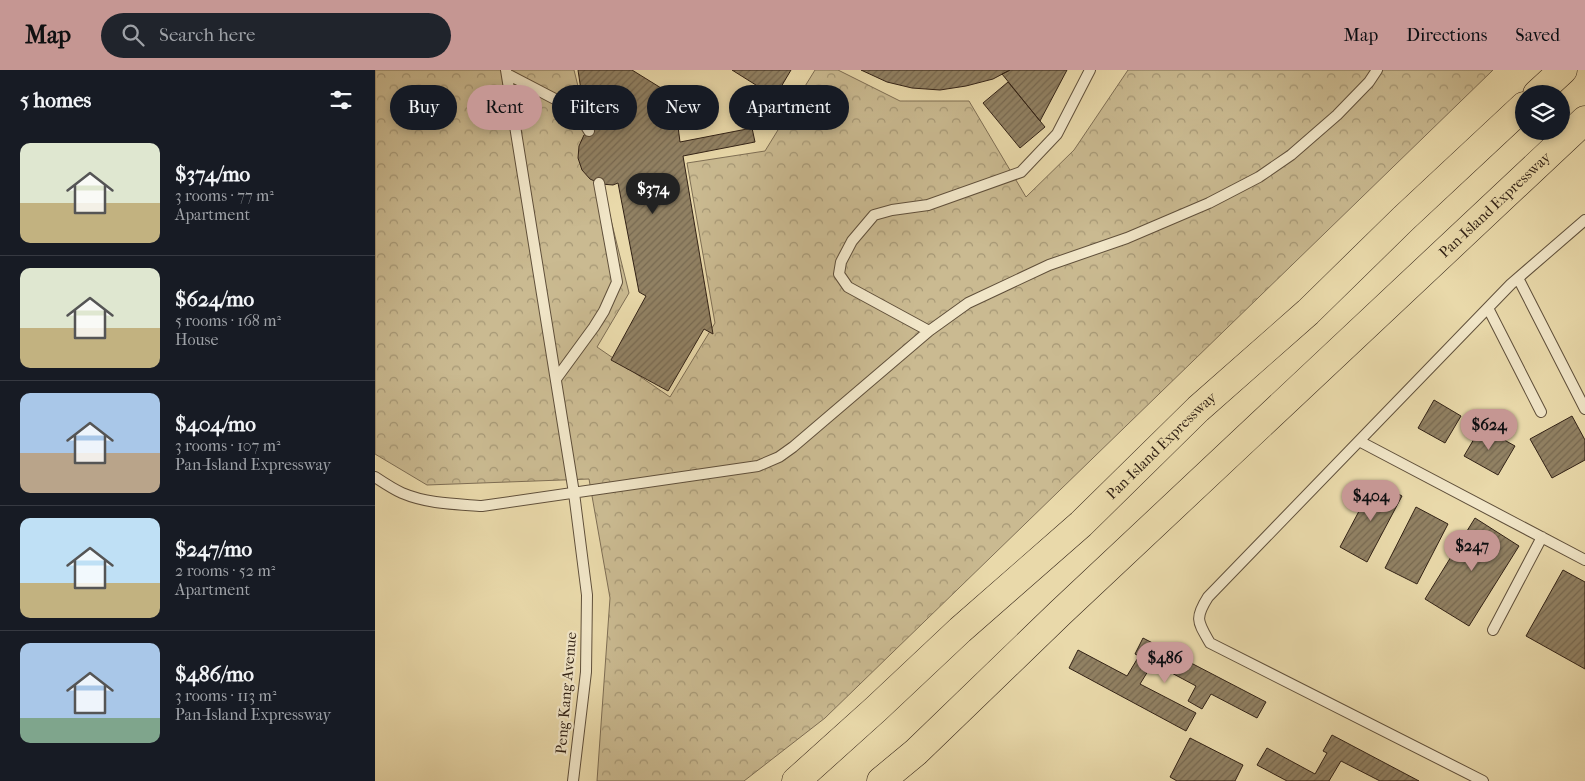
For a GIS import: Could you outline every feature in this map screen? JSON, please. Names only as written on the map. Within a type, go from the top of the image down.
[{"type":"highway","points":[[1547,85],[1563,70]]},
{"type":"highway","name":"Pan-Island Expressway","points":[[795,781],[967,624],[1081,524],[1198,409],[1308,312],[1403,219],[1515,114]]},
{"type":"highway","name":"Pan-Island Expressway","points":[[881,781],[916,752],[1060,613],[1585,120]]},
{"type":"highway","points":[[1553,150],[1585,125]]},
{"type":"lane","points":[[929,331],[848,287],[839,274],[841,262],[852,240],[874,215],[892,210],[928,205],[1021,172],[1057,134],[1091,70]]},
{"type":"lane","points":[[375,477],[400,492],[416,498],[441,503],[483,506],[758,466],[779,458],[929,331],[968,303],[1049,265],[1127,238],[1209,203],[1259,177],[1291,155],[1337,115],[1369,82],[1377,70]]},
{"type":"lane","points":[[506,72],[552,97]]},
{"type":"lane","name":"Peng Kang Avenue","points":[[506,72],[574,493],[587,595],[586,672],[573,779]]},
{"type":"lane","points":[[556,379],[594,328],[617,282],[599,183]]},
{"type":"lane","points":[[1483,781],[1210,643],[1199,624],[1199,610],[1208,597],[1488,308],[1518,278],[1585,220]]},
{"type":"lane","points":[[1518,278],[1585,409]]},
{"type":"lane","points":[[1488,308],[1541,412]]},
{"type":"lane","points":[[1359,441],[1585,560]]},
{"type":"lane","points":[[1493,630],[1542,537]]},
{"type":"green space","points":[[375,70],[574,70],[578,85],[552,85],[552,130],[589,130],[629,293],[597,347],[670,397],[715,323],[687,163],[765,151],[778,130],[849,130],[849,85],[806,85],[815,70],[838,70],[900,101],[969,101],[1026,197],[1074,150],[1128,70],[1493,70],[825,718],[744,781],[597,781],[610,598],[589,479],[427,485],[375,454]]},
{"type":"building","points":[[578,70],[632,70],[656,85],[647,85],[647,130],[678,130],[680,142],[742,130],[752,130],[755,142],[683,156],[713,334],[704,329],[668,391],[611,360],[646,296],[639,292],[618,183],[613,185],[601,184],[590,179],[582,170],[578,158],[579,146],[584,135],[591,130],[637,130],[637,85],[580,85]]},
{"type":"building","points":[[732,70],[791,70],[782,85],[756,85]]},
{"type":"building","points":[[861,70],[1010,70],[993,79],[940,90],[912,88],[887,82]]},
{"type":"building","points":[[1010,70],[1067,70],[1040,121],[1002,74]]},
{"type":"building","points":[[1008,82],[1045,127],[1020,148],[983,103]]},
{"type":"building","points":[[1434,400],[1461,416],[1445,443],[1418,428]]},
{"type":"building","points":[[1572,416],[1585,440],[1585,460],[1552,478],[1530,439]]},
{"type":"building","points":[[1481,427],[1515,446],[1498,475],[1464,456]]},
{"type":"building","points":[[1375,481],[1402,496],[1367,562],[1340,547]]},
{"type":"building","points":[[1416,507],[1448,524],[1417,584],[1385,568]]},
{"type":"building","points":[[1475,518],[1519,546],[1469,626],[1425,599]]},
{"type":"building","points":[[1563,570],[1585,582],[1585,669],[1526,636]]},
{"type":"building","points":[[1143,638],[1266,702],[1257,718],[1211,694],[1202,709],[1188,701],[1196,686],[1153,663],[1140,684],[1196,713],[1186,731],[1069,668],[1078,650],[1127,676],[1139,656],[1135,654]]},
{"type":"building","points":[[1332,735],[1419,781],[1380,781],[1341,761],[1329,781],[1287,781],[1257,765],[1267,748],[1315,774],[1327,753],[1323,751]]},
{"type":"building","points":[[1190,738],[1243,765],[1235,781],[1177,781],[1170,777]]}]
